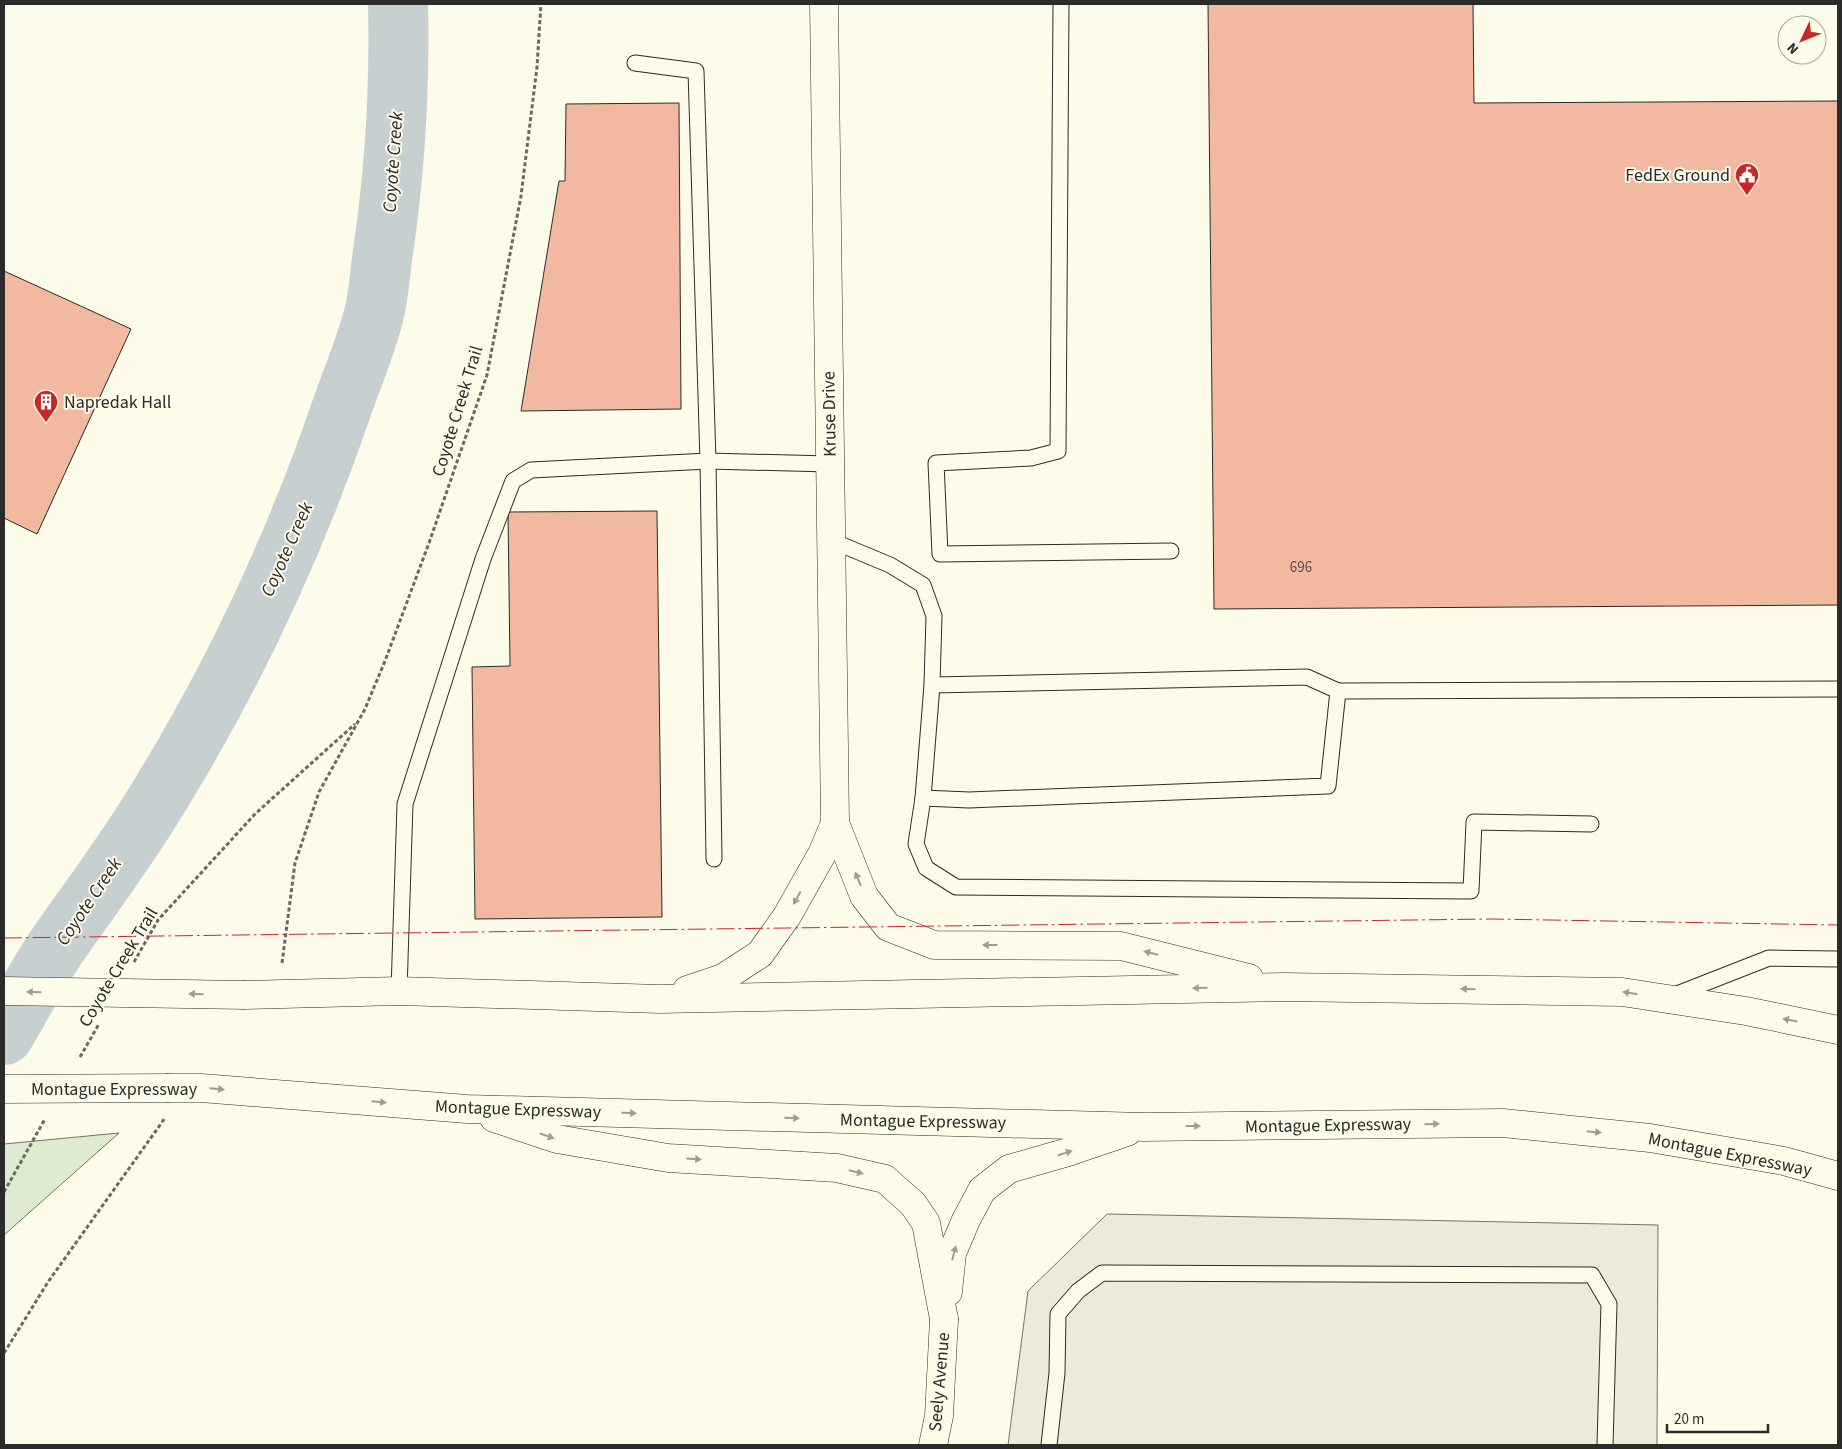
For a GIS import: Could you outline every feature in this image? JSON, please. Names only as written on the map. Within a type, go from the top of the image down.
[{"type":"main road","name":"Kruse Drive","points":[[824,4],[835,823]]},
{"type":"main road","points":[[660,999],[723,978],[760,954],[787,916],[822,854],[835,823]]},
{"type":"main road","points":[[835,823],[864,896],[888,927],[934,945],[1121,946],[1283,987]]},
{"type":"main road","points":[[4,991],[245,995],[399,990],[660,999],[1283,987],[1622,992],[1746,1011],[1838,1030]]},
{"type":"main road","name":"Montague Expressway","points":[[4,1089],[178,1088],[467,1109],[1144,1126],[1503,1123],[1650,1138],[1784,1161],[1838,1176]]},
{"type":"main road","points":[[467,1109],[557,1139],[668,1158],[836,1168],[885,1179],[913,1204],[926,1223],[944,1319]]},
{"type":"main road","points":[[944,1319],[952,1253],[966,1220],[982,1190],[1009,1169],[1068,1152],[1144,1126]]},
{"type":"main road","name":"Seely Avenue","points":[[934,1445],[939,1416],[944,1319]]},
{"type":"lane","points":[[1061,4],[1058,451],[1031,458],[936,463],[940,554],[1171,552]]},
{"type":"lane","points":[[635,63],[696,71],[708,461],[714,859]]},
{"type":"lane","points":[[399,990],[404,804],[483,559],[513,481],[531,470],[708,461],[829,464]]},
{"type":"lane","points":[[830,540],[890,564],[923,585],[934,616],[932,684],[923,798],[916,844],[926,868],[956,887],[1471,891],[1474,822],[1591,824]]},
{"type":"lane","points":[[932,684],[1307,676],[1338,691],[1838,689]]},
{"type":"lane","points":[[923,798],[969,800],[1328,786],[1338,691]]},
{"type":"lane","points":[[1666,999],[1768,958],[1838,959]]},
{"type":"lane","points":[[1049,1445],[1057,1373],[1058,1314],[1078,1291],[1102,1273],[1592,1275],[1609,1304],[1604,1445]]},
{"type":"path","name":"Coyote Creek Trail","points":[[278,994],[295,863],[319,792],[358,722],[385,661],[429,543],[487,375],[522,196],[537,67],[541,4]]},
{"type":"path","name":"Coyote Creek Trail","points":[[134,963],[158,920],[255,814],[358,722]]},
{"type":"path","name":"Coyote Creek Trail","points":[[76,1065],[100,1022]]},
{"type":"path","points":[[4,1353],[48,1282],[178,1088]]},
{"type":"path","points":[[4,1192],[47,1116]]},
{"type":"green space","points":[[119,1133],[4,1235],[4,1144]]},
{"type":"shaded area","points":[[1107,1214],[1658,1225],[1657,1445],[1008,1445],[1028,1291]]},
{"type":"building","points":[[1208,4],[1473,4],[1474,103],[1838,101],[1838,605],[1214,609]]},
{"type":"building","points":[[679,103],[681,409],[521,411],[559,181],[565,181],[566,104]]},
{"type":"building","name":"Napredak Hall","points":[[4,271],[131,329],[37,534],[4,518]]},
{"type":"building","points":[[657,511],[662,917],[475,919],[472,667],[510,666],[508,512]]},
{"type":"waterway","name":"Coyote Creek","points":[[4,1035],[52,954],[144,821],[210,709],[282,562],[323,461],[367,338],[377,299],[391,190],[396,128],[398,4]]},
{"type":"power","points":[[4,938],[1492,919],[1838,925]]},
{"type":"place","name":"FedEx Ground","points":[[1747,196]]},
{"type":"place","name":"Napredak Hall","points":[[46,423]]}]
